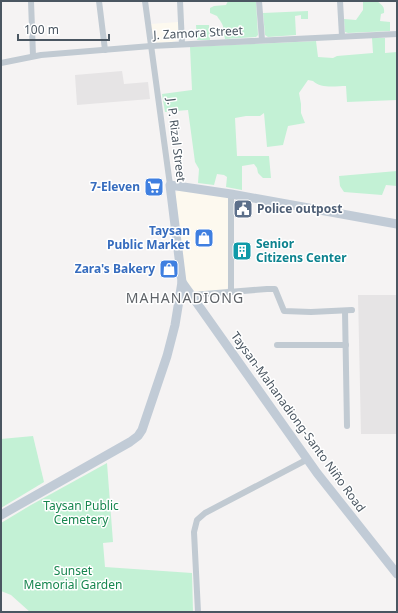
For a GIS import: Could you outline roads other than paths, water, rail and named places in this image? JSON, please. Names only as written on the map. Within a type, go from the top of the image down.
[{"type":"main road","points":[[170,185],[231,194],[397,224]]},
{"type":"main road","name":"J. P. Rizal Street","points":[[170,185],[182,282]]},
{"type":"main road","points":[[1,515],[130,442],[138,436],[142,430],[167,356],[175,325],[182,282]]},
{"type":"main road","name":"Taysan-Mahanadiong-Santo Niño Road","points":[[182,282],[308,459],[397,574]]},
{"type":"main road","points":[[178,306],[194,299]]},
{"type":"street","points":[[31,1],[33,56]]},
{"type":"street","points":[[99,1],[105,50]]},
{"type":"street","name":"J. P. Rizal Street","points":[[145,1],[170,185]]},
{"type":"street","points":[[180,1],[182,44]]},
{"type":"street","points":[[259,1],[262,40]]},
{"type":"street","points":[[340,1],[342,36]]},
{"type":"street","name":"J. Zamora Street","points":[[1,63],[33,56],[151,46],[397,34]]},
{"type":"street","points":[[231,194],[231,292]]},
{"type":"street","points":[[194,299],[231,292],[267,289],[275,290],[284,312],[352,310]]},
{"type":"street","points":[[345,311],[347,426]]},
{"type":"street","points":[[277,345],[346,345]]},
{"type":"street","points":[[198,612],[194,532],[197,520],[205,513],[308,459]]},
{"type":"place","name":"7-Eleven","points":[[154,187]]},
{"type":"place","name":"Police outpost","points":[[243,209]]},
{"type":"place","name":"Taysan Public Market","points":[[204,238]]},
{"type":"place","name":"Senior Citizens Center","points":[[242,251]]},
{"type":"place","name":"Zara's Bakery","points":[[169,269]]},
{"type":"district","name":"MAHANADIONG","points":[[185,298]]},
{"type":"park label","name":"Taysan Public Cemetery","points":[[81,513]]},
{"type":"park label","name":"Sunset Memorial Garden","points":[[73,578]]}]
